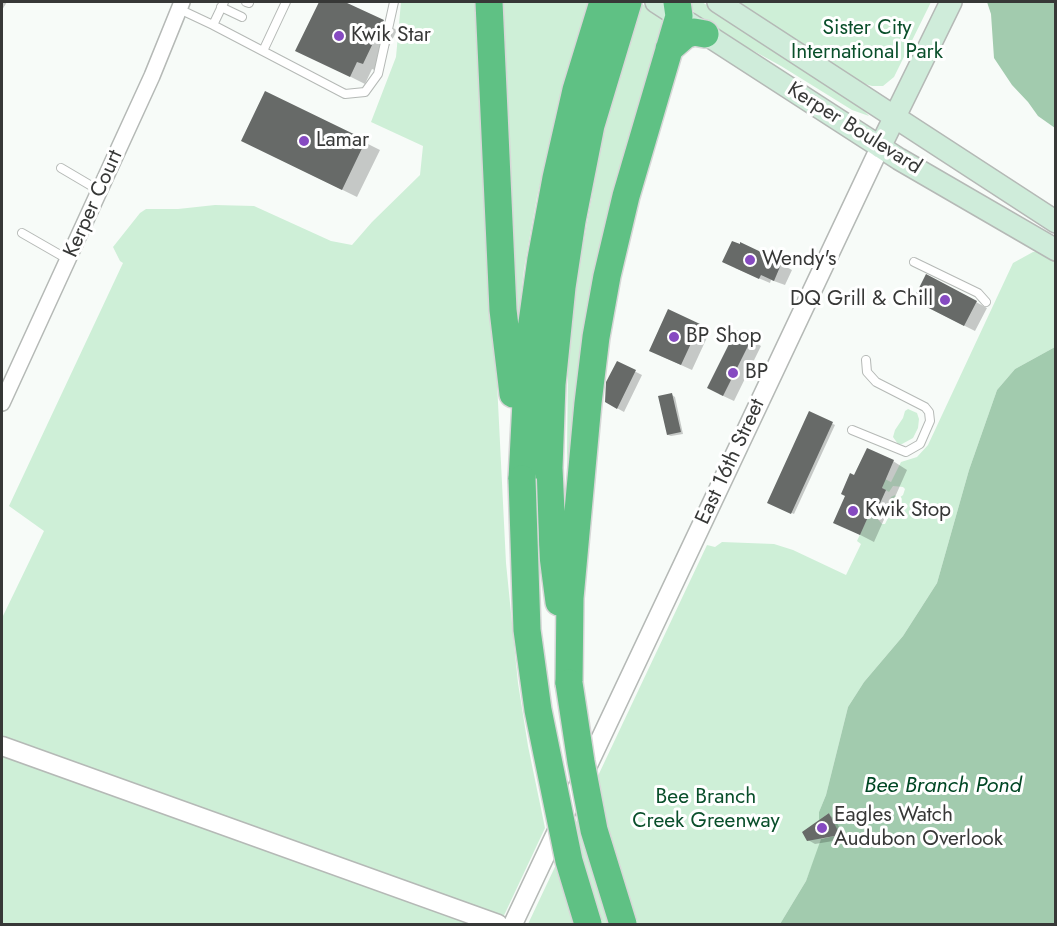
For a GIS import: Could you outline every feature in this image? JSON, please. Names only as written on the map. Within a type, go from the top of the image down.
[{"type":"highway","points":[[489,2],[503,310],[522,479]]},
{"type":"highway","points":[[588,924],[569,861],[538,710],[526,630],[522,479],[529,344],[541,259],[576,90],[603,2]]},
{"type":"highway","points":[[623,924],[594,830],[581,762],[553,556],[549,468],[552,384],[572,221],[591,125],[628,2]]},
{"type":"highway","points":[[569,683],[570,598],[596,337],[606,276],[678,9]]},
{"type":"highway","points":[[669,49],[685,35],[694,32],[705,34]]},
{"type":"main road","name":"Kerper Boulevard","points":[[656,2],[678,9],[705,34],[880,147],[1056,250]]},
{"type":"main road","name":"Kerper Boulevard","points":[[718,2],[1056,222]]},
{"type":"main road","name":"East 16th Street","points":[[880,147],[951,2]]},
{"type":"street","name":"Kerper Court","points":[[3,398],[69,260],[152,76],[180,5]]},
{"type":"street","name":"East 16th Street","points":[[513,924],[880,147]]},
{"type":"street","points":[[2,746],[498,924]]},
{"type":"lane","points":[[263,51],[286,2]]},
{"type":"lane","points":[[180,5],[213,25],[345,94],[365,92],[378,74],[394,2]]},
{"type":"lane","points":[[213,25],[223,4],[243,17]]},
{"type":"lane","points":[[270,13],[279,17]]},
{"type":"lane","points":[[264,27],[273,32]]},
{"type":"lane","points":[[61,168],[100,191]]},
{"type":"lane","points":[[22,233],[69,260]]},
{"type":"lane","points":[[915,262],[978,293],[986,302]]},
{"type":"lane","points":[[852,430],[906,453],[920,444],[930,421],[929,412],[925,407],[876,382],[867,372],[866,360]]},
{"type":"green space","points":[[401,2],[478,2],[506,563],[518,683],[545,828],[500,924],[2,924],[2,618],[44,531],[9,506],[123,263],[113,247],[140,213],[146,209],[178,209],[215,205],[254,206],[331,241],[352,245],[420,175],[423,146],[371,122],[396,57]]},
{"type":"green space","points":[[499,2],[588,2],[570,62],[537,197],[524,269],[516,341]]},
{"type":"green space","points":[[640,2],[664,21],[569,502],[568,370],[572,315],[602,141],[616,81]]},
{"type":"green space","points":[[688,2],[702,2],[856,102],[869,116],[852,110],[781,66],[710,27],[698,18]]},
{"type":"green space","name":"Sister City International Park","points":[[733,2],[931,2],[894,77],[883,86],[872,86],[858,82]]},
{"type":"green space","name":"Bee Branch Creek Greenway","points":[[1040,251],[1055,261],[1055,347],[1015,369],[997,390],[969,470],[937,583],[903,636],[864,682],[848,707],[826,795],[819,812],[829,813],[818,850],[806,881],[780,924],[528,924],[707,545],[715,547],[722,542],[774,544],[793,550],[846,575],[861,544],[857,541],[872,508],[880,511],[877,518],[885,524],[890,514],[885,511],[891,497],[895,495],[898,499],[903,495],[905,489],[903,487],[893,486],[889,492],[882,488],[885,479],[891,482],[901,462],[917,457],[928,445],[1013,263],[1033,252]]},
{"type":"green space","points":[[908,409],[917,413],[918,428],[913,438],[898,444],[893,437],[895,430]]},
{"type":"water","points":[[975,2],[1055,2],[1055,139],[991,78],[982,15]]},
{"type":"water","name":"Bee Branch Pond","points":[[1055,347],[1055,924],[780,924],[806,881],[821,839],[839,835],[829,813],[819,820],[819,812],[826,795],[848,707],[864,682],[903,636],[937,583],[969,470],[997,390],[1015,369]]},
{"type":"pier","points":[[973,2],[987,2],[991,14],[994,58],[1012,85],[1038,116],[1055,128],[1056,142],[1019,114],[988,79],[982,66],[983,33],[977,8],[972,4]]},
{"type":"building","name":"Kwik Star","points":[[319,2],[345,2],[384,20],[363,64],[357,62],[350,77],[295,51]]},
{"type":"building","name":"Lamar","points":[[265,91],[366,140],[342,190],[241,141]]},
{"type":"building","name":"Wendy's","points":[[732,241],[740,244],[740,242],[782,262],[774,281],[761,275],[759,279],[722,262]]},
{"type":"building","name":"DQ Grill & Chill","points":[[926,274],[977,301],[964,326],[913,300]]},
{"type":"building","name":"BP Shop","points":[[668,309],[700,324],[681,365],[649,351]]},
{"type":"building","points":[[736,330],[752,338],[723,396],[707,388]]},
{"type":"building","points":[[617,361],[636,370],[617,409],[605,402],[606,382]]},
{"type":"building","points":[[672,393],[681,432],[667,435],[658,396]]},
{"type":"building","name":"Kwik Stop","points":[[809,411],[833,422],[791,514],[767,503]]},
{"type":"building","points":[[867,448],[894,460],[882,488],[886,490],[877,510],[872,508],[860,535],[833,523],[845,496],[841,494],[850,473],[854,475]]},
{"type":"building","name":"Eagles Watch Audubon Overlook","points":[[829,813],[840,835],[807,841],[802,832]]},
{"type":"place","name":"Kwik Star","points":[[339,36]]},
{"type":"place","name":"Lamar","points":[[304,141]]},
{"type":"place","name":"Wendy's","points":[[750,260]]},
{"type":"place","name":"DQ Grill & Chill","points":[[945,300]]},
{"type":"place","name":"BP Shop","points":[[674,337]]},
{"type":"place","name":"BP","points":[[733,373]]},
{"type":"place","name":"Kwik Stop","points":[[853,511]]},
{"type":"place","name":"Eagles Watch Audubon Overlook","points":[[822,828]]}]
